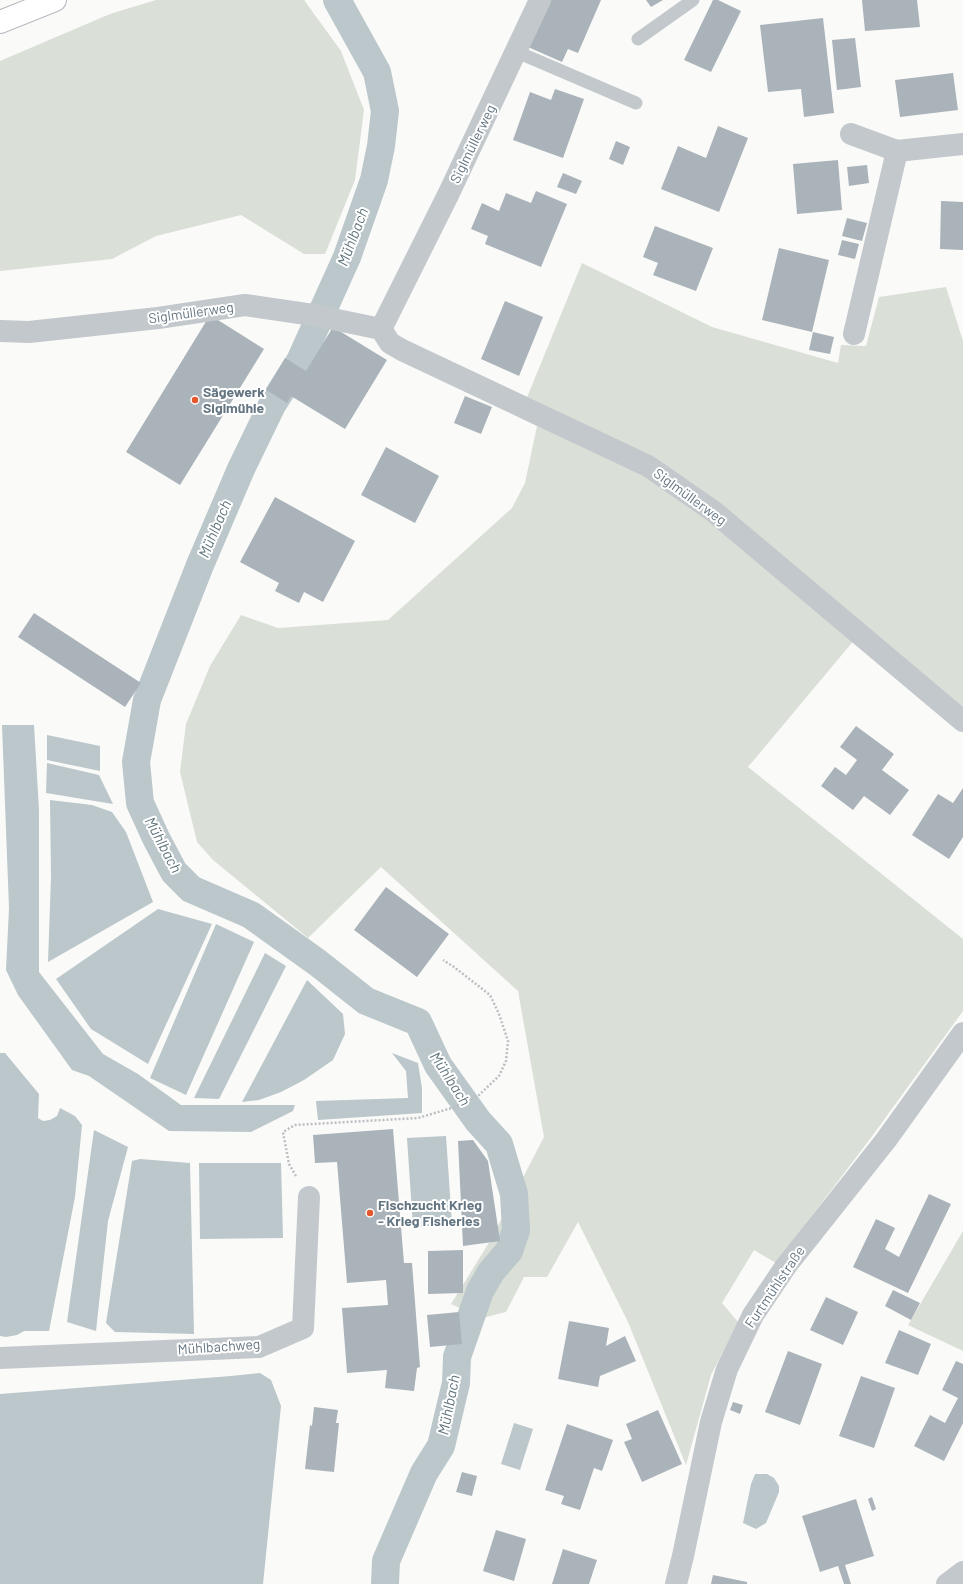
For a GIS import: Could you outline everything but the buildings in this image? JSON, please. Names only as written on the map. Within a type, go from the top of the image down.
[{"type":"main road","points":[[0,22],[55,0]]},
{"type":"street","name":"Siglmüllerweg","points":[[381,329],[448,195],[517,52],[540,0]]},
{"type":"street","points":[[851,134],[897,151],[963,144]]},
{"type":"street","points":[[854,334],[897,151]]},
{"type":"street","name":"Siglmüllerweg","points":[[0,331],[30,332],[158,318],[245,305],[313,315],[381,329],[390,343],[402,350],[648,466],[712,511],[963,721]]},
{"type":"street","name":"Furtmühlstraße","points":[[676,1584],[711,1422],[727,1369],[753,1315],[786,1266],[886,1140],[963,1032]]},
{"type":"street","name":"Mühlbachweg","points":[[0,1358],[259,1347],[303,1328],[309,1197]]},
{"type":"street","points":[[947,1584],[963,1572]]},
{"type":"lane","points":[[638,39],[693,0]]},
{"type":"lane","points":[[517,52],[636,103]]},
{"type":"path","points":[[309,1197],[289,1164],[282,1132],[295,1125],[418,1118],[455,1107],[479,1095],[499,1076],[506,1061],[508,1041],[499,1014],[490,995],[443,960]]},
{"type":"shaded area","points":[[156,0],[304,0],[341,51],[364,110],[355,180],[325,254],[304,254],[241,215],[156,236],[112,259],[0,271],[0,61],[110,14]]},
{"type":"shaded area","points":[[582,263],[712,327],[838,363],[841,345],[866,346],[879,297],[946,287],[963,341],[963,707],[866,626],[748,767],[963,939],[963,1011],[870,1139],[776,1263],[754,1250],[722,1303],[738,1322],[711,1375],[686,1465],[628,1322],[578,1222],[547,1277],[524,1277],[506,1312],[482,1318],[451,1304],[490,1241],[544,1137],[518,991],[381,867],[308,938],[213,860],[197,842],[180,772],[186,724],[210,666],[241,615],[278,628],[388,620],[512,508],[525,483],[537,426],[519,417]]},
{"type":"shaded area","points":[[2,725],[34,725],[39,810],[39,972],[103,1054],[138,1074],[181,1105],[295,1105],[293,1111],[251,1132],[169,1131],[89,1076],[72,1070],[18,995],[6,970],[9,908]]},
{"type":"shaded area","points":[[47,735],[100,746],[100,771],[47,760]]},
{"type":"shaded area","points":[[47,763],[99,775],[113,804],[46,793]]},
{"type":"shaded area","points":[[50,800],[92,805],[112,812],[126,832],[153,902],[48,962],[51,877]]},
{"type":"shaded area","points":[[158,909],[212,924],[148,1064],[91,1029],[56,979]]},
{"type":"shaded area","points":[[216,924],[254,942],[186,1095],[150,1078]]},
{"type":"shaded area","points":[[265,953],[286,966],[219,1099],[194,1098]]},
{"type":"shaded area","points":[[307,980],[343,1014],[345,1034],[333,1060],[304,1080],[281,1092],[259,1100],[242,1102]]},
{"type":"shaded area","points":[[0,1053],[5,1053],[39,1094],[38,1118],[43,1121],[50,1120],[57,1116],[60,1108],[75,1116],[82,1125],[75,1197],[49,1331],[24,1331],[17,1335],[6,1337],[0,1336]]},
{"type":"shaded area","points":[[392,1053],[418,1063],[422,1088],[422,1113],[318,1120],[316,1101],[408,1098],[406,1071]]},
{"type":"shaded area","points":[[94,1130],[128,1147],[108,1221],[96,1331],[67,1322]]},
{"type":"shaded area","points":[[446,1136],[452,1224],[413,1227],[407,1138]]},
{"type":"shaded area","points":[[140,1159],[190,1163],[194,1334],[115,1332],[106,1323],[132,1161]]},
{"type":"shaded area","points":[[199,1163],[281,1163],[283,1238],[200,1239]]},
{"type":"shaded area","points":[[963,1231],[963,1351],[908,1325]]},
{"type":"shaded area","points":[[260,1373],[271,1380],[281,1406],[263,1584],[0,1584],[0,1394]]},
{"type":"shaded area","points":[[514,1423],[533,1429],[520,1470],[501,1464]]},
{"type":"shaded area","points":[[755,1474],[767,1474],[774,1478],[779,1486],[779,1492],[766,1523],[756,1529],[743,1523],[751,1484]]},
{"type":"waterway","name":"Mühlbach","points":[[337,0],[377,72],[385,111],[381,146],[374,180],[347,257],[300,361],[272,405],[241,469],[200,565],[147,700],[136,762],[140,803],[174,872],[191,889],[251,915],[318,963],[366,1001],[418,1022],[438,1065],[478,1121],[499,1144],[514,1194],[516,1230],[509,1251],[491,1272],[480,1291],[457,1357],[456,1383],[441,1446],[424,1473],[386,1561],[385,1584]]},
{"type":"place","name":"Sägewerk Siglmühle","points":[[195,400]]},
{"type":"place","name":"Fischzucht Krieg - Krieg Fisheries","points":[[370,1213]]}]
